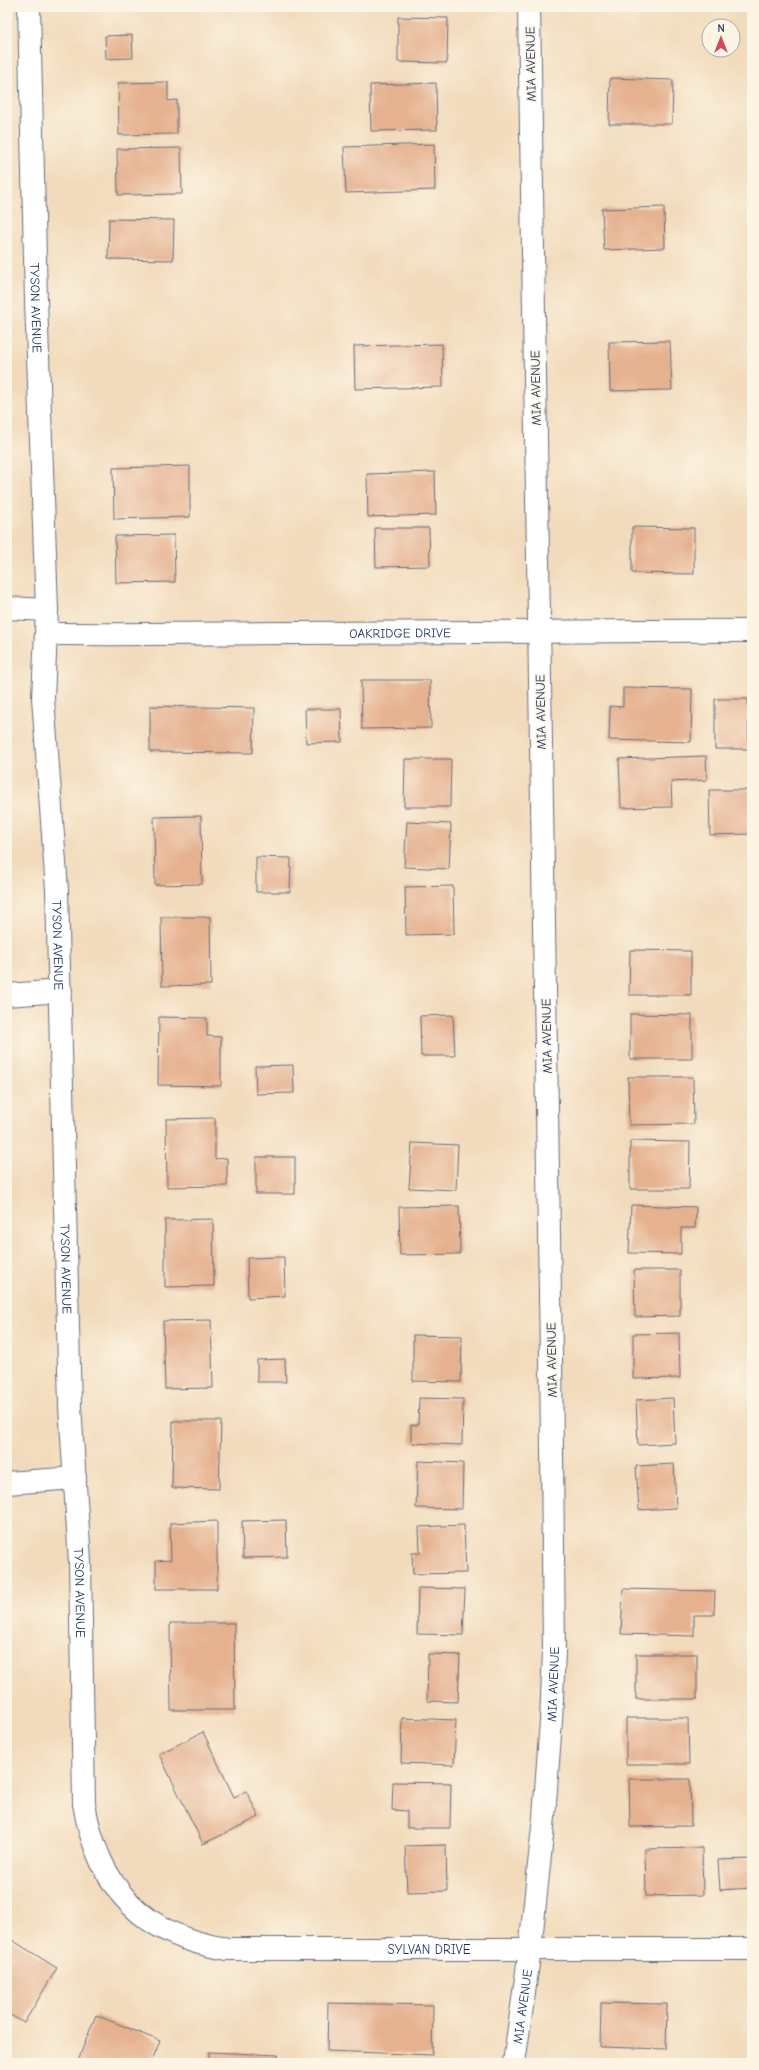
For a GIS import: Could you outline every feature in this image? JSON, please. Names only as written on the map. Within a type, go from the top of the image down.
[{"type":"street","name":"TYSON AVENUE","points":[[29,7],[36,300],[48,610],[43,698],[57,890],[61,991],[70,1406],[80,1562],[84,1804],[88,1828],[96,1850],[106,1871],[123,1896]]},
{"type":"street","name":"MIA AVENUE","points":[[514,2063],[530,1950],[544,1817],[554,1651],[551,1339],[538,630],[529,7]]},
{"type":"street","points":[[7,608],[48,610]]},
{"type":"street","name":"OAKRIDGE DRIVE","points":[[47,634],[253,635],[538,630],[752,630]]},
{"type":"street","points":[[7,995],[61,991]]},
{"type":"street","points":[[7,1483],[75,1478]]},
{"type":"street","name":"SYLVAN DRIVE","points":[[123,1896],[147,1919],[165,1931],[185,1940],[221,1948],[530,1950],[752,1949]]},
{"type":"building","points":[[398,17],[448,18],[447,63],[398,62]]},
{"type":"building","points":[[132,35],[133,58],[106,59],[105,36]]},
{"type":"building","points":[[610,78],[673,80],[672,124],[609,124]]},
{"type":"building","points":[[168,82],[168,101],[177,100],[177,134],[119,135],[118,83]]},
{"type":"building","points":[[436,83],[437,130],[371,131],[370,85]]},
{"type":"building","points":[[434,144],[435,190],[346,193],[344,147]]},
{"type":"building","points":[[181,148],[182,194],[118,195],[117,149]]},
{"type":"building","points":[[664,207],[665,248],[604,250],[602,209]]},
{"type":"building","points":[[109,219],[174,220],[173,260],[108,259]]},
{"type":"building","points":[[670,341],[672,390],[610,391],[609,342]]},
{"type":"building","points":[[442,344],[443,387],[355,389],[354,346]]},
{"type":"building","points":[[190,466],[190,517],[114,519],[113,468]]},
{"type":"building","points":[[435,472],[436,515],[368,517],[367,474]]},
{"type":"building","points":[[632,527],[694,528],[694,574],[632,573]]},
{"type":"building","points":[[375,528],[429,528],[430,566],[376,567]]},
{"type":"building","points":[[174,535],[175,582],[116,583],[115,536]]},
{"type":"building","points":[[361,680],[430,680],[431,728],[362,729]]},
{"type":"building","points":[[623,688],[692,689],[691,742],[609,740],[610,706],[623,707]]},
{"type":"building","points":[[715,699],[748,699],[749,749],[715,749]]},
{"type":"building","points":[[150,706],[254,708],[253,753],[150,752]]},
{"type":"building","points":[[305,709],[341,709],[342,742],[306,743]]},
{"type":"building","points":[[706,756],[707,780],[671,782],[672,807],[621,808],[619,759]]},
{"type":"building","points":[[405,759],[451,759],[450,807],[404,807]]},
{"type":"building","points":[[709,790],[752,790],[752,834],[710,835]]},
{"type":"building","points":[[201,816],[202,884],[155,885],[154,817]]},
{"type":"building","points":[[407,822],[451,824],[449,869],[404,867]]},
{"type":"building","points":[[256,857],[291,858],[290,892],[256,892]]},
{"type":"building","points":[[453,886],[454,934],[406,935],[405,887]]},
{"type":"building","points":[[161,917],[210,917],[211,985],[162,986]]},
{"type":"building","points":[[630,950],[691,951],[691,995],[629,995]]},
{"type":"building","points":[[630,1014],[692,1015],[692,1059],[630,1059]]},
{"type":"building","points":[[453,1015],[455,1056],[421,1056],[420,1016]]},
{"type":"building","points":[[159,1017],[207,1018],[207,1036],[221,1037],[221,1086],[158,1085]]},
{"type":"building","points":[[293,1065],[294,1093],[256,1094],[255,1066]]},
{"type":"building","points":[[628,1077],[693,1077],[694,1124],[629,1125]]},
{"type":"building","points":[[215,1118],[215,1159],[227,1158],[227,1186],[167,1187],[166,1119]]},
{"type":"building","points":[[630,1141],[690,1142],[689,1189],[630,1189]]},
{"type":"building","points":[[412,1143],[458,1145],[456,1190],[409,1188]]},
{"type":"building","points":[[256,1157],[295,1157],[295,1194],[256,1194]]},
{"type":"building","points":[[631,1205],[696,1207],[695,1228],[681,1228],[681,1254],[629,1253]]},
{"type":"building","points":[[459,1206],[460,1254],[400,1255],[399,1207]]},
{"type":"building","points":[[213,1219],[214,1286],[165,1287],[165,1220]]},
{"type":"building","points":[[284,1257],[285,1296],[248,1298],[247,1258]]},
{"type":"building","points":[[634,1270],[680,1270],[680,1316],[635,1317]]},
{"type":"building","points":[[211,1320],[213,1388],[165,1389],[163,1321]]},
{"type":"building","points":[[679,1333],[680,1378],[633,1379],[633,1334]]},
{"type":"building","points":[[413,1335],[462,1336],[461,1382],[413,1381]]},
{"type":"building","points":[[285,1359],[286,1382],[257,1382],[257,1360]]},
{"type":"building","points":[[419,1398],[463,1399],[462,1445],[411,1443],[411,1425],[418,1425]]},
{"type":"building","points":[[673,1398],[675,1443],[638,1445],[636,1400]]},
{"type":"building","points":[[173,1421],[221,1421],[219,1489],[172,1488]]},
{"type":"building","points":[[418,1461],[463,1463],[462,1509],[416,1508]]},
{"type":"building","points":[[674,1464],[676,1508],[639,1510],[636,1466]]},
{"type":"building","points":[[286,1520],[287,1557],[243,1558],[242,1521]]},
{"type":"building","points":[[217,1521],[217,1589],[156,1589],[156,1561],[171,1560],[170,1523]]},
{"type":"building","points":[[464,1525],[466,1573],[413,1574],[412,1553],[420,1553],[419,1527]]},
{"type":"building","points":[[418,1588],[465,1589],[463,1635],[417,1634]]},
{"type":"building","points":[[623,1589],[715,1591],[714,1615],[694,1615],[694,1636],[621,1634]]},
{"type":"building","points":[[170,1623],[234,1623],[235,1710],[171,1710]]},
{"type":"building","points":[[428,1654],[460,1655],[458,1702],[427,1701]]},
{"type":"building","points":[[636,1654],[697,1654],[697,1699],[636,1699]]},
{"type":"building","points":[[402,1718],[456,1720],[454,1765],[401,1763]]},
{"type":"building","points":[[626,1718],[688,1718],[689,1764],[626,1764]]},
{"type":"building","points":[[203,1732],[234,1797],[246,1791],[259,1817],[203,1844],[159,1754]]},
{"type":"building","points":[[629,1779],[690,1779],[691,1826],[630,1827]]},
{"type":"building","points":[[393,1782],[451,1783],[450,1828],[407,1828],[407,1811],[392,1810]]},
{"type":"building","points":[[446,1845],[447,1891],[407,1892],[405,1846]]},
{"type":"building","points":[[702,1848],[703,1895],[646,1896],[645,1849]]},
{"type":"building","points":[[752,1859],[752,1888],[720,1890],[718,1860]]},
{"type":"building","points":[[7,1937],[57,1968],[24,2023],[7,2013]]},
{"type":"building","points":[[328,2003],[433,2005],[432,2055],[327,2051]]},
{"type":"building","points":[[601,2003],[667,2004],[666,2049],[600,2047]]},
{"type":"building","points":[[96,2015],[160,2041],[151,2063],[85,2063],[78,2060]]},
{"type":"building","points":[[209,2052],[278,2055],[278,2063],[209,2063]]}]
